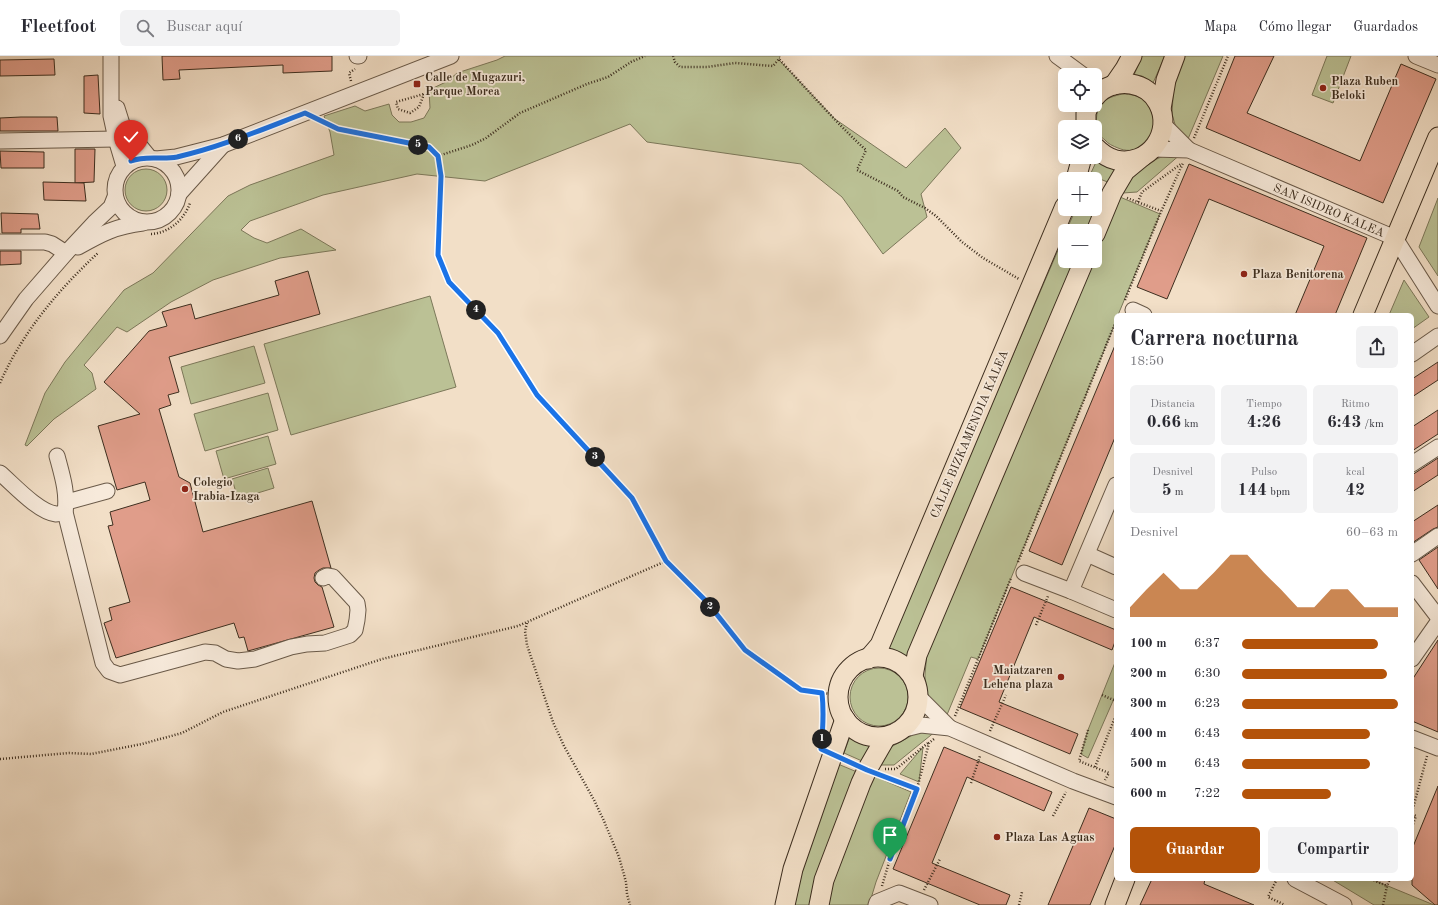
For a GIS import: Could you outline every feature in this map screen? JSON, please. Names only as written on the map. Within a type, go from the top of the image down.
[{"type":"main road","points":[[1102,88],[1125,69],[1132,56]]},
{"type":"main road","points":[[1099,224],[1112,194],[1125,171],[1147,153],[1158,141],[1162,133],[1162,116],[1166,80],[1175,56]]},
{"type":"main road","points":[[1102,88],[1125,83],[1137,85],[1148,91],[1156,99],[1162,116]]},
{"type":"main road","points":[[1364,313],[1438,137]]},
{"type":"main road","points":[[1102,154],[1116,160],[1129,161],[1147,153]]},
{"type":"main road","name":"CALLE BIZKAMENDIA KALEA","points":[[868,658],[880,645],[1061,216]]},
{"type":"main road","points":[[913,676],[917,655],[1081,268]]},
{"type":"main road","points":[[819,905],[824,880],[867,770],[894,733],[910,721],[916,710],[919,698],[917,686],[913,676],[904,667],[893,660],[881,657],[868,658],[847,672],[841,683],[830,694],[840,708],[845,719],[853,728],[863,734],[874,737],[894,733]]},
{"type":"main road","points":[[785,905],[793,869],[845,719]]},
{"type":"main road","points":[[1115,905],[1124,881]]},
{"type":"street","points":[[111,56],[111,116],[124,166]]},
{"type":"street","points":[[153,222],[145,222],[129,217],[118,205],[115,197],[114,186],[118,176],[124,166],[131,161],[140,158],[176,157],[223,145],[451,56]]},
{"type":"street","points":[[1057,56],[1069,68]]},
{"type":"street","points":[[1416,56],[1438,65]]},
{"type":"street","points":[[66,253],[112,229],[126,225],[153,222],[163,218],[171,212],[179,194],[179,183],[175,173],[168,165],[152,158],[122,124],[112,92]]},
{"type":"street","name":"SAN ISIDRO KALEA","points":[[1162,116],[1189,150]]},
{"type":"street","points":[[0,141],[116,139]]},
{"type":"street","points":[[179,194],[223,145]]},
{"type":"street","name":"SAN ISIDRO KALEA","points":[[1147,153],[1189,150],[1395,238],[1438,306]]},
{"type":"street","points":[[0,336],[26,299],[66,253],[111,207],[115,197]]},
{"type":"street","points":[[0,242],[45,242],[52,244],[66,253]]},
{"type":"street","points":[[1414,353],[1438,336]]},
{"type":"street","points":[[1414,463],[1438,447]]},
{"type":"street","points":[[57,456],[65,485],[66,507],[103,662],[109,671],[120,675],[205,652],[215,653],[238,661],[255,658],[291,647],[307,644],[325,644],[350,635],[355,630],[357,620],[357,603],[333,577],[327,576],[322,578]]},
{"type":"street","points":[[0,473],[35,503],[47,511],[56,514],[66,507],[107,491]]},
{"type":"street","points":[[1071,591],[1114,490]]},
{"type":"street","points":[[1414,553],[1438,536]]},
{"type":"street","points":[[1087,554],[1114,566]]},
{"type":"street","points":[[1018,571],[1054,584],[1114,609]]},
{"type":"street","points":[[1414,587],[1438,617]]},
{"type":"street","points":[[1414,657],[1438,622]]},
{"type":"street","points":[[919,698],[950,728]]},
{"type":"street","points":[[894,733],[921,725],[950,728],[1073,781],[1114,796]]},
{"type":"street","points":[[1414,739],[1434,747]]},
{"type":"street","points":[[1299,881],[1341,904]]},
{"type":"street","points":[[877,904],[900,893],[924,903]]},
{"type":"path","points":[[438,156],[472,145],[486,138],[520,113],[587,84],[608,77],[631,62],[645,56]]},
{"type":"path","points":[[673,56],[675,62],[680,67],[707,67],[735,64],[773,66],[779,58],[835,118],[844,130],[866,150],[857,170],[898,191],[903,197],[925,208],[936,216],[962,242],[1015,277]]},
{"type":"path","points":[[1189,150],[1228,56]]},
{"type":"path","points":[[424,94],[419,107],[410,113],[398,109],[396,102],[424,94]]},
{"type":"path","points":[[305,113],[338,129],[429,147],[438,156],[441,176],[438,255],[449,282],[498,333],[537,395],[632,498],[666,561],[707,602],[745,650],[801,690],[830,694],[823,708],[822,738]]},
{"type":"path","points":[[1134,309],[1161,211],[1183,162],[1142,192],[1138,202]]},
{"type":"path","points":[[1121,196],[1161,211]]},
{"type":"path","points":[[0,383],[6,369],[24,338],[44,310],[59,294]]},
{"type":"path","points":[[867,770],[896,769],[950,728],[1018,571],[1114,326]]},
{"type":"path","points":[[0,759],[70,753],[91,754],[142,744],[182,733],[223,712],[382,658],[518,626],[666,561]]},
{"type":"path","points":[[1036,625],[1054,584]]},
{"type":"path","points":[[527,622],[525,631],[527,644],[553,722],[564,746],[604,821],[619,857],[626,882],[630,905]]},
{"type":"path","points":[[971,783],[985,743],[1006,695]]},
{"type":"path","points":[[1102,695],[1114,700]]},
{"type":"path","points":[[1095,767],[1114,720]]},
{"type":"path","points":[[1088,730],[1078,761],[1109,773],[1100,791]]},
{"type":"path","points":[[877,904],[890,859],[917,789],[929,743]]},
{"type":"path","points":[[1414,807],[1434,747]]},
{"type":"path","points":[[867,770],[917,789]]},
{"type":"path","points":[[1053,816],[1073,781]]},
{"type":"path","points":[[924,903],[940,859]]},
{"type":"path","points":[[1276,881],[1268,897],[1285,905]]},
{"type":"path","points":[[1376,881],[1387,886]]},
{"type":"path","points":[[1383,905],[1389,881]]},
{"type":"path","points":[[1019,905],[1022,892]]},
{"type":"green space","points":[[505,56],[780,56],[779,60],[835,119],[906,168],[945,128],[961,148],[921,194],[927,217],[883,254],[842,197],[801,164],[647,142],[630,124],[485,181],[417,174],[323,195],[250,221],[241,230],[254,238],[267,243],[301,229],[336,250],[280,258],[213,280],[171,302],[127,332],[117,327],[84,365],[92,373],[96,389],[54,419],[27,446],[25,445],[45,393],[65,362],[124,290],[153,273],[228,196],[250,185],[334,155],[330,132],[324,116],[355,106],[365,111],[389,104],[392,115],[399,122],[411,122],[424,118],[430,108],[429,90],[448,81],[457,73]]},
{"type":"green space","points":[[1142,56],[1165,56],[1153,83],[1142,76],[1134,75]]},
{"type":"green space","points":[[1183,56],[1223,56],[1188,139],[1177,131],[1172,114],[1174,79]]},
{"type":"green space","points":[[1327,56],[1351,56],[1333,103],[1312,95]]},
{"type":"green space","points":[[1122,94],[1139,97],[1149,105],[1154,115],[1154,127],[1149,138],[1141,146],[1131,150],[1118,148],[1109,144],[1102,138],[1102,120],[1096,120],[1098,112],[1102,112],[1102,102],[1113,96]]},
{"type":"green space","points":[[1174,152],[1182,153],[1137,192],[1123,193],[1132,177],[1143,166]]},
{"type":"green space","points":[[1102,162],[1118,169],[1110,183],[1102,180],[1102,172],[1091,172],[1095,164],[1102,164]]},
{"type":"green space","points":[[146,169],[161,175],[167,190],[161,205],[146,211],[131,205],[125,190],[131,175]]},
{"type":"green space","points":[[1120,197],[1160,214],[1119,313],[1114,313],[1114,326],[978,659],[971,657],[944,722],[925,696],[927,653],[1090,268],[1102,268],[1102,240]]},
{"type":"green space","points":[[1438,198],[1438,276],[1419,247]]},
{"type":"green space","points":[[1073,216],[1095,216],[1092,224],[1069,224]]},
{"type":"green space","points":[[1058,250],[1058,268],[1073,268],[907,658],[898,652],[886,650]]},
{"type":"green space","points":[[1404,280],[1429,317],[1414,328],[1414,313],[1390,313]]},
{"type":"green space","points":[[430,296],[456,387],[291,435],[264,344]]},
{"type":"green space","points":[[254,346],[265,383],[191,404],[181,367]]},
{"type":"green space","points":[[268,393],[278,430],[205,451],[194,414]]},
{"type":"green space","points":[[268,436],[276,464],[224,479],[216,451]]},
{"type":"green space","points":[[268,468],[274,488],[238,499],[232,479]]},
{"type":"green space","points":[[1114,665],[1114,699],[1088,758],[1081,754],[1088,730]]},
{"type":"green space","points":[[873,668],[885,668],[900,676],[908,691],[908,703],[900,718],[885,726],[873,726],[858,718],[850,703],[850,691],[858,676]]},
{"type":"green space","points":[[936,731],[894,765],[877,765],[891,747],[918,732]]},
{"type":"green space","points":[[850,736],[861,743],[871,745],[862,761],[844,753]]},
{"type":"green space","points":[[923,747],[919,782],[900,774]]},
{"type":"green space","points":[[838,764],[857,772],[811,905],[789,905]]},
{"type":"green space","points":[[874,776],[911,792],[876,882],[869,905],[826,905],[837,867]]},
{"type":"green space","points":[[1334,881],[1376,881],[1434,905],[1374,905]]},
{"type":"building","points":[[162,56],[332,56],[332,71],[283,73],[283,65],[179,70],[180,79],[163,80]]},
{"type":"building","points":[[1235,56],[1274,56],[1247,113],[1360,161],[1401,64],[1436,79],[1383,203],[1206,128]]},
{"type":"building","points":[[54,59],[55,75],[0,76],[0,60]]},
{"type":"building","points":[[98,75],[100,114],[84,113],[84,76]]},
{"type":"building","points":[[57,117],[58,131],[0,131],[0,118]]},
{"type":"building","points":[[75,149],[95,149],[94,182],[75,183]]},
{"type":"building","points":[[0,151],[44,152],[44,168],[1,168]]},
{"type":"building","points":[[1189,164],[1367,238],[1336,313],[1296,313],[1324,246],[1209,199],[1167,299],[1137,287]]},
{"type":"building","points":[[43,182],[84,183],[86,201],[44,200]]},
{"type":"building","points":[[1,213],[38,214],[40,229],[21,229],[21,233],[2,233]]},
{"type":"building","points":[[0,251],[21,251],[21,264],[0,265]]},
{"type":"building","points":[[308,271],[320,314],[169,357],[179,392],[168,395],[171,405],[159,409],[179,477],[190,483],[203,532],[312,501],[331,568],[323,568],[319,570],[315,573],[314,578],[315,582],[322,587],[334,627],[248,651],[244,637],[239,638],[234,623],[116,658],[104,623],[112,620],[109,608],[130,602],[108,526],[113,525],[110,512],[150,500],[145,482],[117,490],[98,426],[140,414],[104,382],[149,331],[167,326],[162,312],[191,304],[195,319],[279,295],[275,281]]},
{"type":"building","points":[[1114,348],[1114,440],[1062,565],[1029,551]]},
{"type":"building","points":[[1438,362],[1438,380],[1414,396],[1414,378]]},
{"type":"building","points":[[1438,410],[1438,434],[1414,450],[1414,426]]},
{"type":"building","points":[[1438,458],[1438,475],[1414,491],[1414,474]]},
{"type":"building","points":[[1438,505],[1438,527],[1414,542],[1414,521]]},
{"type":"building","points":[[1438,547],[1438,589],[1419,560]]},
{"type":"building","points":[[1011,587],[1114,629],[1114,644],[1112,650],[1034,617],[999,702],[1078,734],[1070,754],[960,708]]},
{"type":"building","points":[[1438,640],[1438,732],[1414,722],[1414,677]]},
{"type":"building","points":[[944,747],[1052,792],[1044,811],[967,777],[932,863],[1010,895],[1006,905],[980,905],[893,869]]},
{"type":"building","points":[[1438,786],[1438,905],[1435,905],[1412,885],[1412,881],[1414,881],[1414,844]]},
{"type":"building","points":[[1089,808],[1114,818],[1114,848],[1090,905],[1048,905]]},
{"type":"building","points":[[1151,881],[1205,881],[1204,884],[1254,905],[1140,905]]},
{"type":"place","name":"Calle de Mugazuri, Parque Morea","points":[[417,84]]},
{"type":"place","name":"Plaza Ruben Beloki","points":[[1323,88]]},
{"type":"place","name":"Plaza Benitorena","points":[[1244,274]]},
{"type":"place","name":"Colegio Irabia-Izaga","points":[[185,489]]},
{"type":"place","name":"Maiatzaren Lehena plaza","points":[[1061,677]]},
{"type":"place","name":"Plaza Las Aguas","points":[[997,837]]},
{"type":"route","points":[[131,161],[149,157],[156,159],[176,157],[223,145],[305,113],[338,129],[429,147],[438,156],[441,176],[438,255],[449,282],[498,333],[537,395],[632,498],[666,561],[707,602],[745,650],[801,690],[822,693],[823,732],[821,749],[867,770],[917,789],[890,859]]}]
